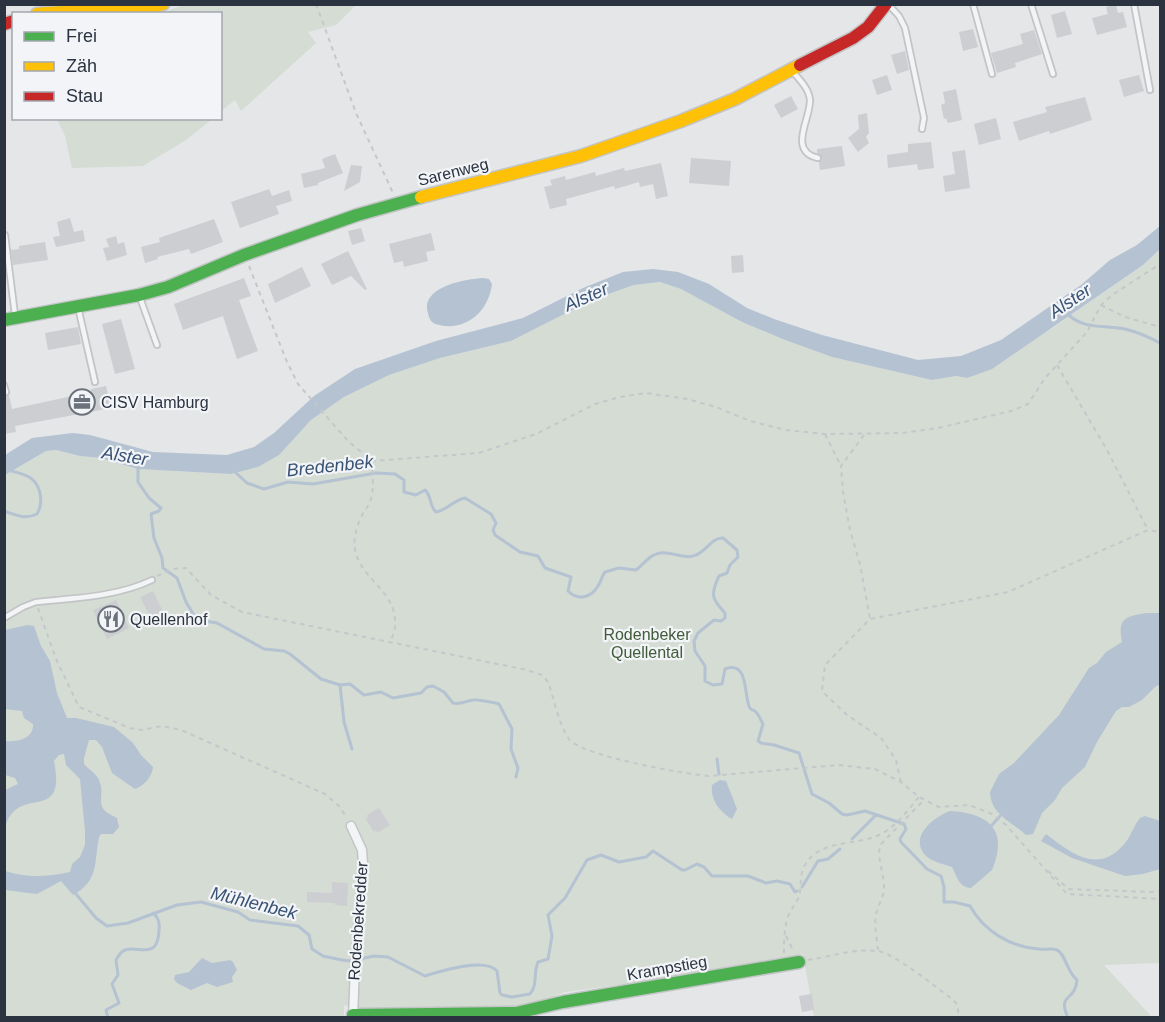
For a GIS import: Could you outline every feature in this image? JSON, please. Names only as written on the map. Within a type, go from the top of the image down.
[{"type":"street","points":[[45,12],[77,7],[142,11],[163,4]]},
{"type":"street","name":"Sarenweg","points":[[10,319],[139,295],[168,287],[244,255],[397,203],[581,156],[692,117],[735,99],[854,38],[868,27],[887,4]]},
{"type":"street","name":"Rodenbekredder","points":[[351,826],[362,850],[363,863],[352,1016]]},
{"type":"street","name":"Krampstieg","points":[[352,1016],[516,1012],[799,962]]},
{"type":"lane","points":[[887,4],[899,16],[905,28],[924,118],[922,129]]},
{"type":"lane","points":[[973,4],[992,75]]},
{"type":"lane","points":[[1031,4],[1053,74]]},
{"type":"lane","points":[[1134,4],[1149,90]]},
{"type":"lane","points":[[791,70],[805,87],[810,99],[802,129],[804,146],[807,153],[818,159]]},
{"type":"lane","points":[[5,234],[10,319]]},
{"type":"lane","points":[[139,295],[157,345]]},
{"type":"lane","points":[[78,307],[95,382]]},
{"type":"lane","points":[[4,385],[6,392]]},
{"type":"lane","points":[[4,618],[23,607],[36,603],[117,592],[152,580]]},
{"type":"path","points":[[316,4],[356,113],[395,198]]},
{"type":"path","points":[[244,255],[298,384],[336,428],[372,461],[479,453],[536,434],[595,404],[646,393],[687,399],[716,407],[750,421],[786,430],[825,434],[902,433],[938,428],[1023,407],[1028,404],[1057,364],[1075,348],[1087,332],[1101,305],[1112,295],[1161,264]]},
{"type":"path","points":[[1101,305],[1125,317],[1161,327]]},
{"type":"path","points":[[1057,364],[1107,450],[1148,530]]},
{"type":"path","points":[[825,434],[841,466],[850,530],[860,564],[870,619]]},
{"type":"path","points":[[841,466],[864,435]]},
{"type":"path","points":[[372,461],[370,503],[357,524],[354,538],[355,550],[358,561],[366,574],[386,595],[393,611],[395,626],[390,643]]},
{"type":"path","points":[[901,782],[896,760],[880,738],[847,715],[822,692],[825,665],[870,619],[1008,592],[1081,562],[1148,530],[1161,532]]},
{"type":"path","points":[[161,573],[186,568],[211,595],[242,612],[527,670],[542,675],[548,682],[567,737],[576,746],[592,752],[688,774],[709,776],[839,765],[875,770],[901,782],[919,797],[939,807],[969,805],[992,814],[1006,825],[1067,894],[1161,899]]},
{"type":"path","points":[[36,603],[56,659],[79,707],[130,728],[142,730],[162,726],[194,735],[325,794],[339,806],[351,826]]},
{"type":"path","points":[[783,965],[785,934],[790,913],[800,894],[801,874],[811,856],[820,849],[858,842],[880,835],[892,826],[919,797]]},
{"type":"path","points":[[878,951],[875,926],[884,889],[878,855],[880,845],[924,800]]},
{"type":"path","points":[[1041,865],[1069,889],[1161,891]]},
{"type":"path","points":[[785,934],[799,962],[878,951],[890,956],[952,999],[957,1004],[959,1017]]},
{"type":"green space","points":[[187,4],[356,4],[336,25],[308,32],[316,43],[241,111],[235,100],[222,110],[222,12],[164,12]]},
{"type":"green space","points":[[57,120],[211,120],[186,140],[143,166],[72,168],[65,136]]},
{"type":"green space","name":"Rodenbeker Quellental","points":[[1160,249],[1160,963],[1104,965],[1150,1015],[1149,1017],[814,1017],[803,954],[641,982],[565,992],[523,1009],[506,1007],[358,1009],[344,1005],[344,1018],[5,1017],[5,475],[46,451],[56,450],[101,458],[138,469],[231,474],[258,467],[311,420],[344,397],[389,375],[440,358],[511,341],[594,299],[634,285],[660,282],[681,289],[742,322],[832,357],[932,380],[956,376],[967,378],[1051,329],[1143,265]]},
{"type":"water","name":"Alster","points":[[1160,226],[1160,249],[1143,265],[992,369],[967,378],[956,376],[932,380],[832,357],[742,322],[681,289],[660,282],[634,285],[594,299],[511,341],[440,358],[389,375],[344,397],[311,420],[279,455],[258,467],[231,474],[138,469],[101,458],[56,450],[46,451],[5,475],[5,455],[32,438],[73,433],[90,435],[153,452],[227,455],[254,447],[274,433],[314,396],[355,369],[436,341],[523,318],[583,288],[623,272],[653,269],[678,272],[709,284],[747,308],[774,319],[822,335],[918,360],[961,356],[1001,340],[1081,285],[1110,260],[1137,245]]},
{"type":"water","points":[[489,279],[492,284],[487,301],[477,315],[463,324],[454,326],[432,322],[427,309],[428,301],[439,289],[457,282]]},
{"type":"water","points":[[1160,613],[1160,685],[1142,700],[1116,711],[1085,767],[1062,788],[1055,800],[1042,813],[1033,834],[1026,835],[998,812],[991,800],[990,792],[999,774],[1014,763],[1059,715],[1089,668],[1097,663],[1106,652],[1122,642],[1122,623],[1134,615]]},
{"type":"water","points":[[28,625],[34,626],[41,646],[50,661],[57,693],[67,718],[114,727],[133,743],[153,767],[147,781],[135,789],[112,773],[102,747],[96,740],[89,740],[84,764],[99,780],[103,808],[117,818],[119,827],[113,834],[101,834],[91,877],[81,890],[73,895],[61,881],[37,894],[5,890],[5,871],[37,876],[70,872],[72,864],[80,857],[85,845],[80,779],[66,765],[64,754],[59,755],[54,761],[56,781],[54,792],[47,799],[20,807],[11,815],[5,828],[5,790],[18,784],[15,778],[5,775],[5,741],[15,741],[28,736],[33,729],[33,724],[24,718],[22,711],[5,709],[5,630]]},
{"type":"water","points":[[720,780],[726,781],[737,809],[732,819],[714,801],[712,785]]},
{"type":"water","points":[[950,811],[964,812],[985,820],[996,834],[997,856],[992,870],[971,888],[961,884],[952,867],[931,859],[921,848],[920,841],[925,828]]},
{"type":"water","points":[[1145,816],[1160,821],[1160,869],[1143,874],[1125,876],[1072,858],[1041,841],[1046,834],[1077,855],[1088,859],[1108,857],[1128,839],[1140,818]]},
{"type":"water","points":[[202,958],[212,963],[230,960],[233,962],[237,970],[232,977],[233,982],[217,987],[207,983],[191,990],[177,983],[174,979],[175,975],[189,972]]},
{"type":"building","points":[[1116,4],[1118,13],[1123,12],[1127,27],[1097,35],[1092,18],[1108,14],[1106,7]]},
{"type":"building","points":[[1065,11],[1072,34],[1057,38],[1051,15]]},
{"type":"building","points":[[973,29],[978,47],[963,51],[959,32]]},
{"type":"building","points":[[1034,30],[1042,54],[1015,63],[1016,67],[997,73],[991,53],[1023,44],[1020,34]]},
{"type":"building","points":[[905,51],[909,70],[897,74],[891,55]]},
{"type":"building","points":[[887,75],[892,90],[877,95],[872,80]]},
{"type":"building","points":[[1139,75],[1144,91],[1124,97],[1119,80]]},
{"type":"building","points":[[956,89],[962,120],[948,123],[946,118],[944,119],[941,105],[945,103],[943,92]]},
{"type":"building","points":[[791,96],[798,109],[781,118],[774,105]]},
{"type":"building","points":[[1085,97],[1092,120],[1050,134],[1049,131],[1019,141],[1013,122],[1047,112],[1045,107]]},
{"type":"building","points":[[867,113],[869,133],[866,137],[869,143],[858,152],[848,138],[859,129],[858,115]]},
{"type":"building","points":[[996,118],[1001,139],[979,145],[974,124]]},
{"type":"building","points":[[931,142],[934,168],[918,170],[917,164],[888,168],[887,155],[908,152],[908,144]]},
{"type":"building","points":[[842,146],[845,166],[820,170],[819,162],[822,157],[817,153],[817,149]]},
{"type":"building","points":[[965,150],[970,188],[945,192],[943,176],[955,174],[952,152]]},
{"type":"building","points":[[335,154],[343,173],[318,183],[318,185],[304,188],[301,174],[325,168],[322,159]]},
{"type":"building","points":[[691,158],[731,161],[729,186],[689,183]]},
{"type":"building","points":[[661,163],[668,196],[656,199],[653,184],[640,187],[639,182],[566,199],[567,205],[550,209],[544,187],[552,185],[550,180],[565,176],[566,180],[595,172],[596,176],[624,168],[625,171]]},
{"type":"building","points":[[351,165],[362,166],[360,182],[344,191]]},
{"type":"building","points":[[269,189],[272,196],[289,190],[292,201],[276,206],[279,214],[240,228],[231,202]]},
{"type":"building","points":[[70,218],[74,232],[83,230],[85,241],[56,247],[53,237],[60,236],[57,222]]},
{"type":"building","points":[[214,219],[223,242],[191,254],[189,249],[157,257],[158,259],[145,263],[141,247],[160,242],[159,238]]},
{"type":"building","points":[[361,228],[365,241],[352,245],[348,231]]},
{"type":"building","points":[[431,233],[435,250],[426,252],[428,261],[404,267],[403,261],[394,263],[389,244]]},
{"type":"building","points":[[116,236],[118,244],[124,242],[127,255],[107,261],[103,248],[109,247],[106,239]]},
{"type":"building","points":[[45,242],[48,260],[13,265],[11,250],[19,249],[19,246]]},
{"type":"building","points":[[348,251],[367,289],[365,290],[351,276],[332,285],[321,264]]},
{"type":"building","points":[[743,255],[744,272],[732,273],[731,256]]},
{"type":"building","points":[[302,267],[311,286],[275,303],[268,284]]},
{"type":"building","points":[[244,278],[251,296],[239,300],[258,351],[237,359],[223,316],[183,330],[174,304]]},
{"type":"building","points":[[121,319],[135,369],[115,374],[102,324]]},
{"type":"building","points":[[78,327],[81,344],[48,350],[45,333]]},
{"type":"building","points":[[106,386],[111,408],[15,426],[16,432],[4,434],[4,396],[9,395],[12,409],[91,392],[91,389]]},
{"type":"building","points":[[153,591],[164,614],[152,620],[140,597]]},
{"type":"building","name":"Quellenhof","points":[[116,600],[129,628],[107,639],[93,610]]},
{"type":"building","points":[[379,808],[390,825],[377,833],[366,819],[367,815]]},
{"type":"building","points":[[332,882],[348,883],[347,906],[307,902],[307,892],[332,893]]},
{"type":"building","points":[[812,994],[814,1010],[802,1012],[799,996]]},
{"type":"waterway","name":"Alster","points":[[1067,313],[1079,322],[1125,329],[1160,343]]},
{"type":"waterway","name":"Alster","points":[[138,465],[138,482],[149,498],[161,508],[151,514],[154,538],[162,558],[163,568],[177,578],[186,602],[195,617],[199,620],[217,623],[264,649],[284,651],[321,679],[340,685],[350,684],[364,695],[381,692],[393,698],[421,693],[427,687],[433,686],[444,692],[453,703],[475,700],[499,704],[512,729],[511,749],[518,768],[516,777]]},
{"type":"waterway","points":[[4,469],[32,479],[40,491],[41,501],[37,514],[32,516],[20,516],[4,511]]},
{"type":"waterway","name":"Bredenbek","points":[[234,471],[247,483],[264,489],[288,482],[313,484],[376,473],[395,474],[404,480],[404,492],[416,495],[425,490],[436,512],[465,498],[491,514],[496,523],[493,530],[495,535],[520,552],[538,556],[545,568],[571,577],[568,591],[580,597],[592,593],[605,572],[619,568],[636,570],[649,558],[660,553],[686,557],[696,555],[719,538],[723,538],[737,550],[738,557],[730,565],[727,573],[719,576],[714,588],[715,600],[725,613],[725,618],[721,621],[714,620],[698,633],[694,641],[695,651],[705,666],[705,681],[713,685],[722,684],[725,669],[732,667],[738,669],[744,679],[749,706],[757,713],[763,724],[758,741],[799,753],[812,794],[829,803],[842,814],[865,811],[904,824],[906,829],[900,839],[901,842],[927,869],[941,876],[944,902],[970,906],[990,930],[1008,941],[1028,948],[1055,949],[1060,952],[1077,980],[1076,987],[1064,1004],[1068,1018]]},
{"type":"waterway","points":[[340,685],[344,722],[352,749]]},
{"type":"waterway","points":[[717,759],[719,774]]},
{"type":"waterway","name":"Mühlenbek","points":[[852,839],[876,815]]},
{"type":"waterway","points":[[992,825],[1000,816]]},
{"type":"waterway","name":"Mühlenbek","points":[[802,887],[818,861],[828,859],[840,849]]},
{"type":"waterway","name":"Mühlenbek","points":[[76,894],[96,918],[107,926],[128,923],[177,905],[201,902],[238,912],[250,920],[298,926],[309,935],[312,949],[323,956],[350,961],[374,956],[388,957],[425,976],[462,966],[483,965],[497,971],[500,993],[512,997],[530,994],[535,983],[538,962],[548,959],[552,936],[548,915],[565,898],[587,860],[601,855],[619,862],[646,857],[653,851],[682,870],[697,864],[704,867],[712,876],[748,876],[766,883],[777,881],[790,884],[795,892],[797,891]]},
{"type":"waterway","points":[[108,1018],[106,1010],[119,1003],[112,984],[118,975],[116,960],[125,950],[147,950],[155,945],[158,940],[159,925],[153,913]]},
{"type":"traffic: fast","points":[[4,320],[139,295],[168,287],[244,255],[357,215],[421,197]]},
{"type":"traffic: fast","points":[[353,1015],[516,1013],[563,1002],[799,962]]},
{"type":"traffic: slow","points":[[69,12],[132,10],[163,4]]},
{"type":"traffic: slow","points":[[53,12],[69,12]]},
{"type":"traffic: slow","points":[[421,197],[581,156],[681,121],[735,99],[800,65]]},
{"type":"traffic: jam","points":[[800,65],[853,38],[868,27],[886,4]]},
{"type":"traffic: jam","points":[[4,24],[12,22]]},
{"type":"place","name":"CISV Hamburg","points":[[82,402]]},
{"type":"place","name":"Quellenhof","points":[[111,619]]}]
